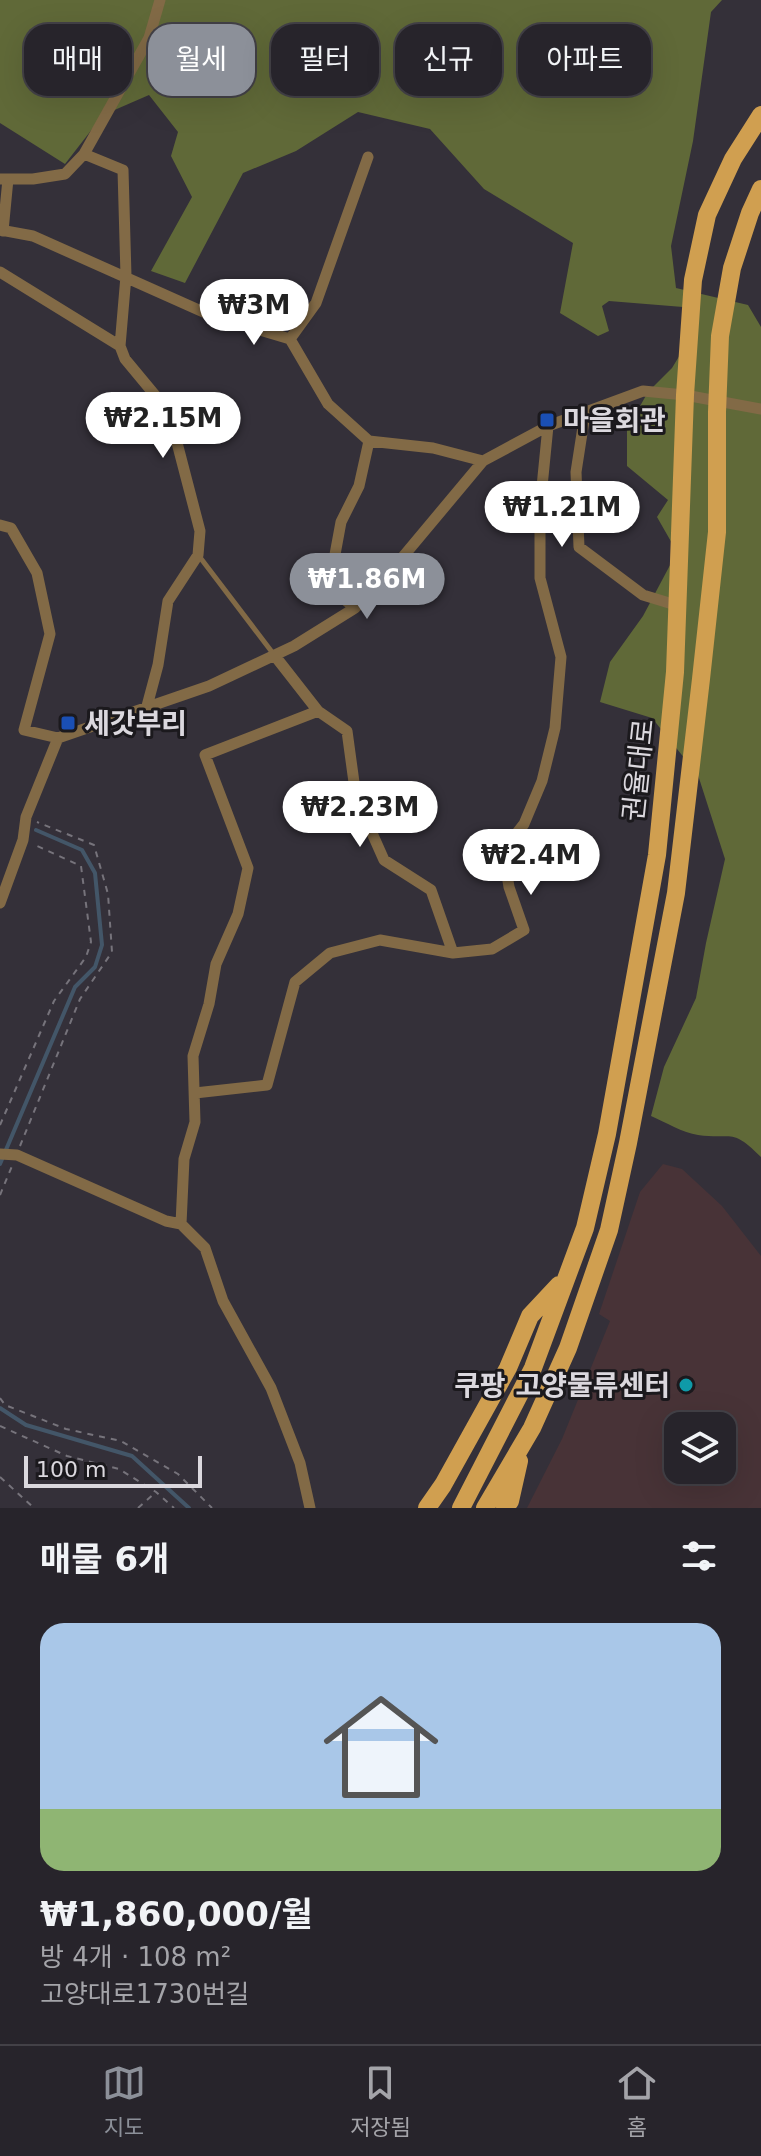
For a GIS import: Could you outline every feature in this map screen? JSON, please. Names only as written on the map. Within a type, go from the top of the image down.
[{"type":"main road","name":"권율대로","points":[[461,1508],[533,1368],[585,1228],[607,1134],[657,855],[675,672],[685,395],[693,280],[707,215],[733,159],[761,115]]},
{"type":"main road","name":"권율대로","points":[[485,1508],[522,1444],[568,1348],[609,1230],[676,893],[717,532],[720,336],[732,268],[761,189]]},
{"type":"main road","points":[[427,1508],[508,1368],[530,1316],[566,1277]]},
{"type":"main road","points":[[505,1508],[510,1501],[522,1444]]},
{"type":"street","points":[[160,0],[149,38],[84,154],[65,174],[4,179],[2,230],[33,236],[210,315],[290,339],[328,404],[369,441],[433,448],[483,461]]},
{"type":"street","points":[[84,154],[123,170],[126,276],[120,346],[125,359],[169,412],[200,531],[198,555],[168,601],[158,665],[147,706]]},
{"type":"street","points":[[290,339],[316,303],[368,157]]},
{"type":"street","points":[[0,272],[120,346]]},
{"type":"street","points":[[0,525],[11,528],[37,573],[50,634],[24,730],[58,738],[209,686],[275,656],[355,608],[376,589],[483,461],[548,426],[643,391],[761,409]]},
{"type":"street","points":[[585,414],[576,472],[579,547],[643,595],[679,606]]},
{"type":"street","points":[[195,1093],[267,1085],[295,982],[330,953],[380,940],[453,953],[492,949],[524,930],[509,887],[503,851],[524,824],[542,781],[555,728],[561,657],[540,578],[540,507],[548,426]]},
{"type":"street","points":[[355,608],[329,587],[341,522],[359,486],[369,441]]},
{"type":"street","points":[[275,656],[318,711],[347,731],[356,797],[384,860],[431,890],[453,953]]},
{"type":"street","points":[[181,1224],[184,1159],[195,1122],[193,1056],[209,1004],[216,964],[238,914],[248,868],[205,755],[318,711]]},
{"type":"street","points":[[0,903],[23,840],[26,817],[58,738]]},
{"type":"street","points":[[9,1155],[166,1221],[181,1224],[205,1248],[223,1301],[271,1388],[300,1463],[310,1508]]},
{"type":"lane","points":[[198,555],[275,656]]},
{"type":"path","points":[[0,1195],[9,1155],[80,999],[112,952],[108,894],[94,845],[26,817]]},
{"type":"path","points":[[0,1125],[54,1001],[86,957],[91,942],[81,866],[23,840]]},
{"type":"path","points":[[0,1398],[5,1405],[66,1429],[121,1441],[178,1474],[212,1508]]},
{"type":"path","points":[[0,1426],[67,1456],[119,1469],[156,1492],[174,1508]]},
{"type":"path","points":[[0,1477],[34,1508]]},
{"type":"path","points":[[138,1508],[156,1492]]},
{"type":"shaded area","points":[[663,1164],[682,1169],[722,1206],[761,1256],[761,1508],[527,1508],[562,1439],[610,1321],[599,1314],[640,1192]]},
{"type":"green space","points":[[0,0],[722,0],[711,12],[693,141],[671,246],[676,288],[748,305],[761,327],[761,1157],[737,1138],[692,1134],[651,1116],[664,1067],[696,998],[725,859],[698,775],[652,718],[600,702],[610,662],[643,616],[677,552],[657,517],[668,500],[627,466],[627,429],[648,392],[672,368],[692,335],[683,307],[609,301],[602,306],[609,331],[598,336],[560,313],[573,243],[484,189],[430,129],[358,112],[296,151],[243,173],[185,283],[151,271],[192,197],[171,156],[178,132],[150,96],[255,96],[255,24],[148,24],[148,95],[103,115],[65,164],[0,123]]},
{"type":"waterway","points":[[0,1164],[75,987],[95,967],[102,945],[95,873],[82,850],[36,830]]},
{"type":"waterway","points":[[0,1408],[26,1425],[132,1456],[189,1508]]},
{"type":"place","name":"마을회관","points":[[547,420]]},
{"type":"place","name":"세갓부리","points":[[68,723]]},
{"type":"place","name":"쿠팡 고양물류센터","points":[[686,1385]]}]
